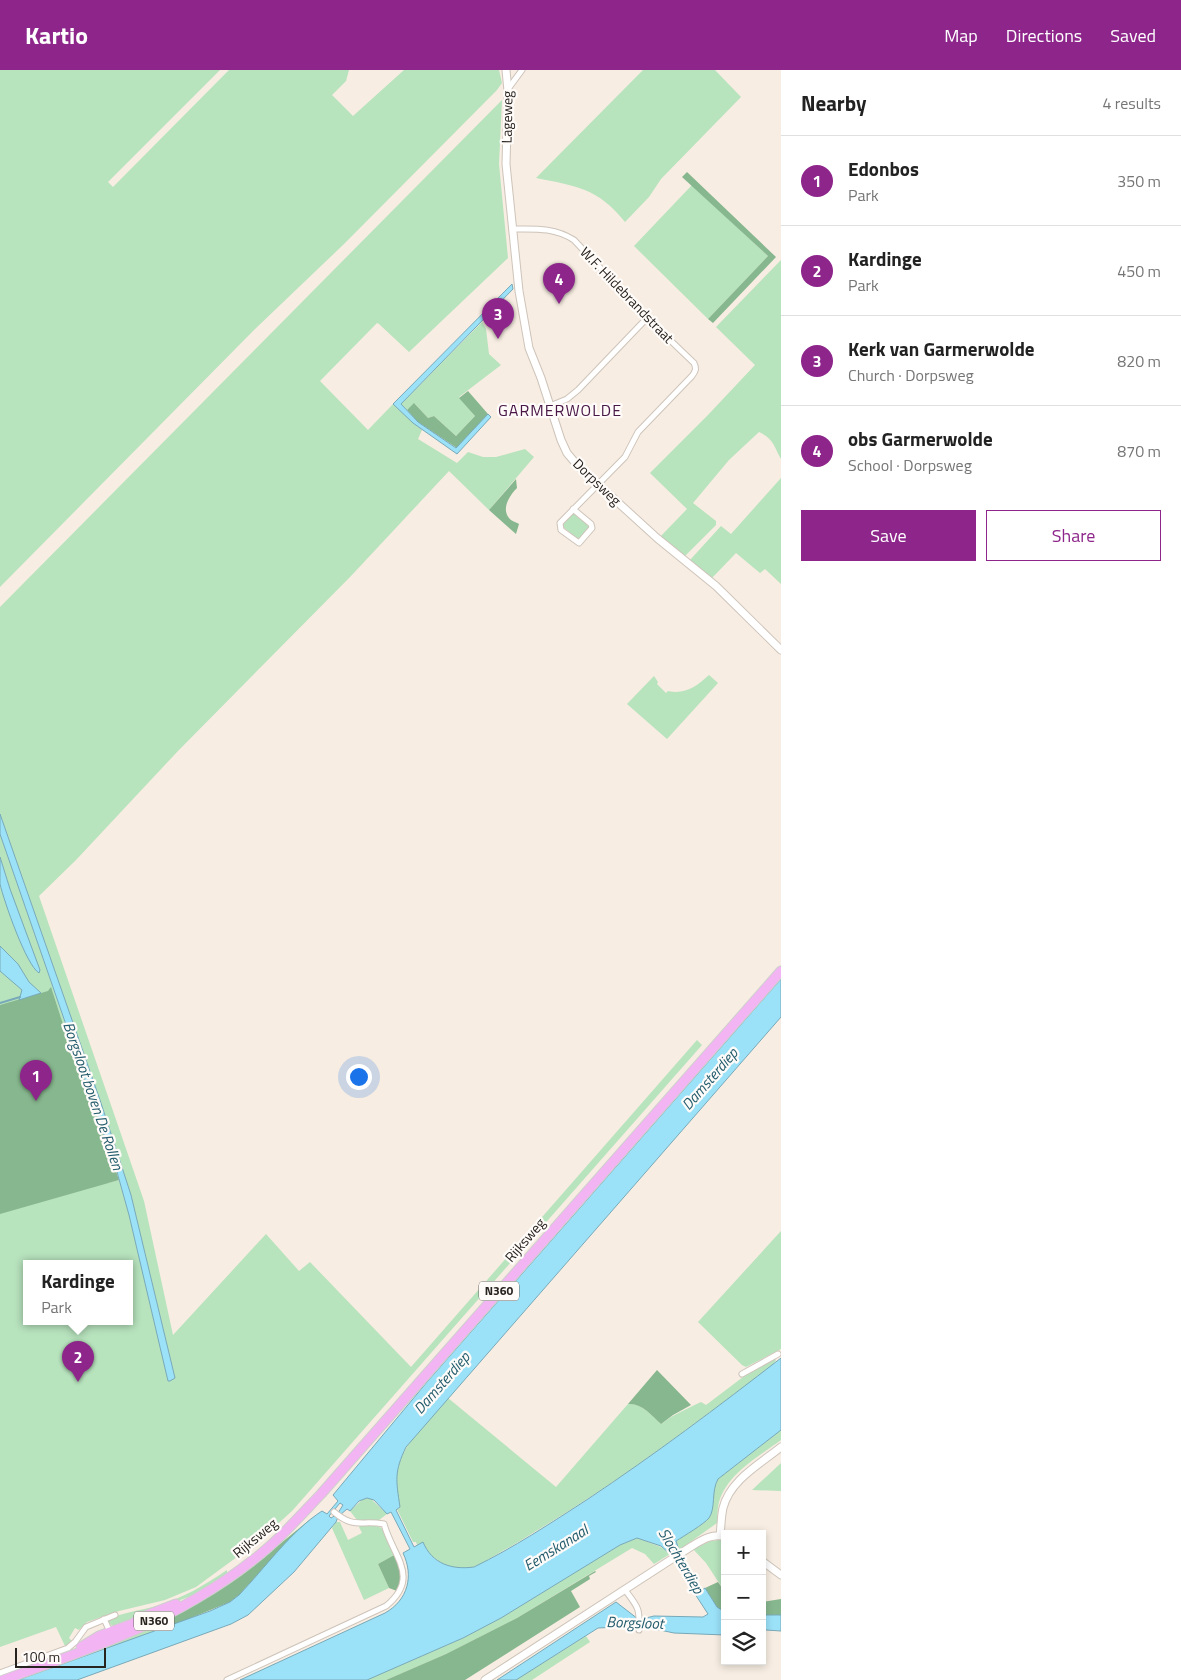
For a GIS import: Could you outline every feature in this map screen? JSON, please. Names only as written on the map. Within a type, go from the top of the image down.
[{"type":"main road","name":"Rijksweg","points":[[3,1680],[112,1636],[145,1616],[207,1592],[253,1560],[286,1532],[781,970]]},
{"type":"main road","name":"Rijksweg","points":[[0,1677],[75,1650],[99,1636],[112,1636]]},
{"type":"street","name":"Lageweg","points":[[506,70],[508,89],[506,164]]},
{"type":"street","points":[[508,89],[522,70]]},
{"type":"street","name":"Dorpsweg","points":[[506,164],[519,291],[527,338],[567,453],[578,466],[657,538],[716,586],[781,650]]},
{"type":"street","name":"W.F. Hildebrandstraat","points":[[512,229],[552,230],[574,240],[696,367],[695,373],[638,432],[625,457],[598,484]]},
{"type":"street","points":[[550,406],[567,399],[578,390],[647,318]]},
{"type":"street","points":[[573,508],[591,524],[592,528],[579,543],[560,530],[560,523],[573,508],[598,484]]},
{"type":"street","points":[[742,1374],[778,1354]]},
{"type":"street","points":[[722,1530],[724,1508],[730,1492],[745,1475],[781,1447]]},
{"type":"street","points":[[227,1680],[386,1606],[400,1591],[403,1575],[402,1563],[384,1524],[351,1523],[334,1512]]},
{"type":"street","points":[[485,1680],[692,1546],[708,1537],[721,1536]]},
{"type":"street","points":[[766,1564],[781,1575]]},
{"type":"street","points":[[625,1590],[638,1607],[640,1613],[639,1630]]},
{"type":"street","points":[[0,1673],[68,1648],[86,1627],[115,1615]]},
{"type":"street","points":[[104,1619],[112,1636]]},
{"type":"green space","points":[[0,70],[220,70],[108,182],[113,187],[229,70],[349,70],[346,81],[332,95],[353,116],[404,70],[499,70],[502,83],[345,243],[254,330],[0,587]]},
{"type":"green space","points":[[643,70],[715,70],[741,97],[661,179],[649,197],[625,222],[596,195],[575,186],[536,178]]},
{"type":"green space","points":[[502,100],[499,164],[508,258],[409,352],[377,323],[320,381],[368,430],[393,404],[422,430],[418,439],[457,463],[468,452],[483,457],[496,457],[525,449],[534,457],[489,510],[449,471],[351,576],[177,752],[76,860],[39,896],[144,1201],[173,1335],[266,1234],[299,1271],[310,1262],[411,1367],[697,1040],[702,1045],[292,1511],[260,1540],[196,1587],[165,1600],[119,1611],[87,1622],[79,1630],[75,1628],[69,1638],[72,1641],[65,1646],[56,1627],[0,1647],[0,864],[8,882],[0,857],[0,834],[76,1054],[73,1055],[51,988],[108,1183],[119,1180],[168,1380],[170,1381],[175,1378],[131,1195],[100,1100],[0,814],[0,607]]},
{"type":"green space","points":[[687,172],[776,257],[713,323],[708,319],[768,256],[682,177]]},
{"type":"green space","points":[[692,185],[768,256],[708,319],[634,246]]},
{"type":"green space","points":[[781,260],[781,459],[771,440],[759,432],[729,460],[693,503],[716,521],[716,525],[685,556],[660,537],[687,509],[650,473],[755,365],[716,327]]},
{"type":"green space","points":[[482,322],[486,329],[489,354],[501,365],[459,397],[475,416],[456,436],[434,416],[428,418],[415,404],[407,410],[401,404]]},
{"type":"green space","points":[[468,391],[488,414],[457,448],[418,422],[407,410],[414,403],[428,418],[434,416],[456,436],[475,416],[459,398]]},
{"type":"green space","points":[[781,478],[781,584],[765,569],[760,573],[736,553],[712,578],[690,560],[721,526],[731,534]]},
{"type":"green space","points":[[516,479],[517,488],[509,498],[506,510],[510,519],[519,524],[516,534],[489,510]]},
{"type":"green space","points":[[574,512],[590,527],[579,540],[562,526]]},
{"type":"green space","points":[[709,675],[718,683],[667,739],[627,704],[654,676],[658,682],[657,684],[666,693],[668,691],[680,692],[690,689]]},
{"type":"green space","points":[[51,987],[73,1055],[76,1054],[119,1180],[0,1214],[0,1005],[48,991]]},
{"type":"green space","points":[[781,1231],[781,1349],[746,1367],[698,1322]]},
{"type":"green space","points":[[774,1358],[776,1360],[773,1365],[597,1493],[476,1566],[465,1568],[450,1567],[437,1560],[423,1543],[417,1545],[416,1542],[413,1542],[397,1509],[400,1508],[396,1489],[396,1477],[402,1455],[424,1425],[448,1398],[556,1487],[628,1404],[638,1405],[661,1424],[676,1414],[701,1402],[706,1405],[755,1368]]},
{"type":"green space","points":[[657,1370],[691,1405],[661,1424],[638,1405],[628,1404]]},
{"type":"green space","points":[[781,1430],[781,1440],[752,1460],[727,1486],[721,1496],[718,1507],[717,1523],[679,1550],[676,1541],[709,1518],[718,1479]]},
{"type":"green space","points":[[781,1463],[781,1491],[752,1490]]},
{"type":"green space","points":[[370,1498],[387,1514],[379,1520],[357,1520],[350,1511],[363,1499]]},
{"type":"green space","points":[[313,1517],[239,1595],[230,1602],[161,1630],[165,1618],[254,1565]]},
{"type":"green space","points":[[336,1522],[340,1522],[348,1540],[362,1533],[359,1527],[361,1525],[377,1526],[385,1531],[396,1554],[378,1564],[389,1588],[364,1600],[332,1528]]},
{"type":"green space","points":[[637,1538],[661,1547],[670,1554],[654,1564],[645,1554],[632,1548],[517,1618],[446,1654],[386,1680],[367,1680],[463,1638],[501,1618],[620,1545]]},
{"type":"green space","points":[[721,1540],[721,1586],[706,1563],[693,1549],[711,1541]]},
{"type":"green space","points":[[396,1554],[401,1572],[397,1591],[389,1588],[378,1564]]},
{"type":"green space","points":[[227,1570],[227,1574],[193,1595],[115,1626],[111,1625],[107,1619],[176,1599],[202,1586]]},
{"type":"green space","points":[[595,1571],[589,1576],[590,1579],[571,1591],[580,1607],[465,1680],[386,1680],[446,1654],[517,1618]]},
{"type":"green space","points":[[718,1582],[721,1586],[721,1610],[717,1607],[705,1588]]},
{"type":"green space","points":[[781,1599],[781,1615],[766,1615],[766,1601]]},
{"type":"green space","points":[[165,1618],[161,1630],[18,1680],[8,1680]]},
{"type":"green space","points":[[586,1636],[590,1642],[532,1680],[516,1680]]},
{"type":"water","points":[[512,284],[513,289],[401,404],[418,422],[456,448],[488,414],[491,417],[457,454],[413,423],[393,404]]},
{"type":"water","name":"Borgsloot boven De Rollen","points":[[0,814],[100,1100],[131,1195],[175,1378],[170,1381],[168,1381],[117,1172],[0,834]]},
{"type":"water","points":[[0,857],[40,970],[39,973],[34,968],[22,946],[6,904],[0,884]]},
{"type":"water","points":[[0,946],[18,964],[29,982],[41,993],[19,1000],[22,990],[0,971]]},
{"type":"water","points":[[781,979],[781,1017],[406,1447],[399,1463],[397,1476],[400,1507],[396,1510],[414,1547],[423,1542],[432,1556],[444,1564],[466,1568],[474,1567],[532,1535],[613,1482],[734,1395],[781,1358],[781,1430],[718,1479],[709,1518],[676,1541],[679,1550],[677,1551],[702,1590],[705,1588],[717,1607],[721,1610],[721,1635],[674,1633],[641,1626],[642,1619],[654,1616],[703,1617],[708,1614],[695,1594],[697,1592],[672,1554],[661,1546],[637,1538],[620,1545],[501,1618],[463,1638],[367,1680],[240,1680],[385,1613],[393,1608],[404,1594],[407,1587],[408,1570],[403,1553],[410,1549],[391,1512],[387,1514],[374,1500],[367,1498],[359,1501],[350,1511],[347,1509],[340,1515],[338,1513],[343,1505],[340,1503],[329,1516],[331,1518],[336,1515],[338,1517],[336,1522],[294,1572],[248,1615],[231,1624],[77,1680],[18,1680],[210,1611],[230,1602],[239,1595],[279,1550],[311,1519],[322,1511],[327,1514],[338,1501],[333,1495],[427,1382]]},
{"type":"water","name":"Borgsloot","points":[[616,1602],[638,1619],[637,1626],[598,1628],[516,1680],[497,1680]]},
{"type":"water","points":[[766,1615],[781,1615],[781,1631],[766,1630]]},
{"type":"waterway","points":[[0,1003],[20,997]]},
{"type":"place","name":"obs Garmerwolde","points":[[559,304]]},
{"type":"place","name":"Kerk van Garmerwolde","points":[[498,339]]},
{"type":"place","name":"Edonbos","points":[[36,1101]]},
{"type":"place","name":"Kardinge","points":[[78,1382]]},
{"type":"district","name":"GARMERWOLDE","points":[[560,410]]},
{"type":"water label","name":"Damsterdiep","points":[[710,1079]]},
{"type":"water label","name":"Damsterdiep","points":[[442,1383]]},
{"type":"water label","name":"Eemskanaal","points":[[556,1548]]},
{"type":"water label","name":"Slochterdiep","points":[[681,1561]]}]
